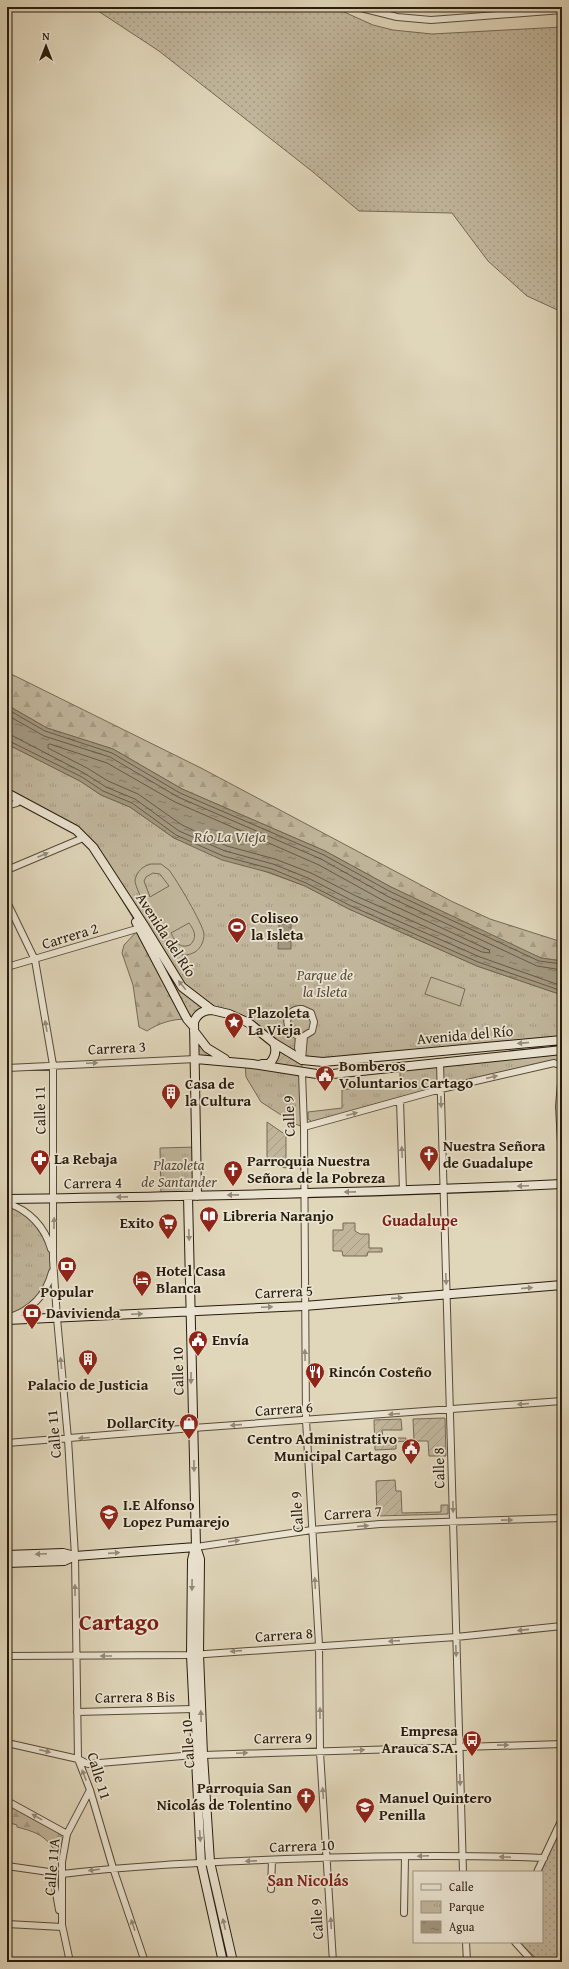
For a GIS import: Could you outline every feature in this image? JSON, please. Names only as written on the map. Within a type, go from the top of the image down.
[{"type":"main road","name":"Avenida del Río","points":[[7,793],[76,830],[91,850],[140,928],[187,1019],[207,1048],[221,1058],[323,1075],[562,1050]]},
{"type":"main road","name":"Avenida del Río","points":[[7,798],[74,832],[95,851],[182,987],[212,1010],[229,1014],[249,1023],[274,1043],[302,1060],[323,1062],[562,1040]]},
{"type":"main road","points":[[197,1196],[196,1059],[194,1029],[199,1014],[202,1011],[212,1010]]},
{"type":"main road","name":"Avenida del Río","points":[[228,1062],[269,1064],[276,1051],[274,1043]]},
{"type":"main road","name":"Carrera 3","points":[[196,1059],[228,1062]]},
{"type":"main road","name":"Calle 9","points":[[302,1060],[302,1072]]},
{"type":"main road","name":"Carrera 4","points":[[7,1199],[304,1194],[442,1190],[562,1184]]},
{"type":"main road","name":"Calle 10","points":[[188,1196],[196,1547],[200,1559],[193,1709],[210,1862],[233,1962]]},
{"type":"main road","name":"Carrera 5","points":[[7,1319],[304,1306],[562,1284]]},
{"type":"main road","name":"Carrera 7","points":[[7,1555],[63,1553],[75,1556],[196,1547]]},
{"type":"main road","name":"Carrera 7","points":[[7,1563],[64,1561],[75,1556]]},
{"type":"main road","name":"Calle 10","points":[[195,1654],[202,1863],[223,1962]]},
{"type":"street","points":[[357,7],[397,18],[431,20],[562,10]]},
{"type":"street","points":[[7,806],[17,803]]},
{"type":"street","points":[[7,870],[81,838]]},
{"type":"street","name":"Calle 11","points":[[7,902],[35,960],[53,1065],[53,1260],[68,1439],[75,1556],[78,1759],[90,1790],[113,1868],[146,1962]]},
{"type":"street","name":"Carrera 2","points":[[7,967],[140,928]]},
{"type":"street","points":[[302,1009],[311,1013],[314,1022],[312,1031],[301,1036],[290,1032],[287,1023],[290,1014],[293,1011],[302,1009]]},
{"type":"street","name":"Calle 9","points":[[301,1036],[302,1060]]},
{"type":"street","name":"Carrera 3","points":[[7,1068],[196,1059]]},
{"type":"street","name":"Calle 8","points":[[440,1063],[442,1190],[451,1410],[463,1871]]},
{"type":"street","points":[[304,1127],[441,1089],[554,1063],[562,1066]]},
{"type":"street","name":"Calle 9","points":[[302,1072],[304,1127],[304,1306],[306,1420],[319,1646],[320,1752],[333,1962]]},
{"type":"street","points":[[562,1072],[559,1106],[562,1162]]},
{"type":"street","points":[[400,1101],[403,1191]]},
{"type":"street","points":[[7,1203],[27,1213],[40,1226],[49,1242],[53,1260],[49,1282],[41,1296],[29,1308],[7,1319]]},
{"type":"street","name":"Carrera 6","points":[[7,1443],[562,1401]]},
{"type":"street","name":"Carrera 7","points":[[196,1547],[312,1530],[380,1524],[562,1518]]},
{"type":"street","name":"Carrera 8","points":[[7,1656],[195,1654],[456,1637],[562,1626]]},
{"type":"street","name":"Carrera 8 Bis","points":[[77,1712],[193,1709]]},
{"type":"street","name":"Carrera 9","points":[[7,1744],[78,1759],[88,1764],[199,1755],[320,1752],[459,1745],[562,1744]]},
{"type":"street","name":"Calle 11A","points":[[62,1927],[62,1862],[67,1834],[90,1790]]},
{"type":"street","points":[[7,1801],[67,1834]]},
{"type":"street","points":[[538,1871],[562,1819]]},
{"type":"street","name":"Carrera 10","points":[[62,1874],[113,1868],[327,1857],[462,1855],[544,1858]]},
{"type":"street","points":[[404,1913],[405,1857]]},
{"type":"street","points":[[271,1889],[272,1860]]},
{"type":"street","name":"Calle 11A","points":[[7,1866],[50,1872],[53,1876],[70,1962]]},
{"type":"street","points":[[7,1924],[62,1927]]},
{"type":"street","points":[[466,1943],[467,1962]]},
{"type":"street","points":[[516,1943],[533,1962]]},
{"type":"green space","points":[[92,7],[333,7],[373,25],[393,30],[432,34],[562,27],[562,312],[527,296],[488,261],[452,213],[359,211],[313,172],[159,51]]},
{"type":"green space","points":[[7,672],[201,768],[451,901],[490,919],[562,942],[562,961],[541,958],[494,937],[391,887],[325,851],[182,789],[113,749],[47,728],[7,705]]},
{"type":"green space","name":"Parque de la Isleta","points":[[7,744],[80,781],[101,795],[130,807],[174,838],[305,886],[349,909],[477,966],[562,995],[562,1040],[302,1060],[266,1036],[219,1011],[182,987],[93,847],[76,830],[7,793]]},
{"type":"green space","points":[[98,861],[207,1010],[194,1027],[136,923]]},
{"type":"green space","points":[[161,864],[169,870],[194,912],[204,934],[202,944],[195,952],[184,955],[174,952],[164,940],[151,918],[135,880],[139,872],[148,865]],"holes":[[[153,873],[160,874],[169,886],[150,897],[144,881],[146,877]],[[189,923],[195,936],[190,945],[183,946],[178,944],[171,933]]]},
{"type":"green space","points":[[140,928],[187,1019],[166,1022],[147,1031],[139,1027],[133,985],[122,953],[124,945]]},
{"type":"green space","points":[[431,977],[465,989],[460,1006],[425,994]]},
{"type":"green space","points":[[194,1031],[221,1058],[265,1064],[275,1048],[302,1060],[302,1073],[196,1059]]},
{"type":"green space","points":[[562,1050],[562,1066],[554,1063],[315,1124],[308,1119],[308,1112],[342,1108],[342,1090],[400,1081],[400,1067]]},
{"type":"green space","points":[[245,1063],[302,1073],[304,1127],[295,1124],[261,1102],[246,1077]]},
{"type":"green space","points":[[267,1122],[286,1135],[286,1168],[270,1164],[267,1160]]},
{"type":"green space","name":"Plazoleta de Santander","points":[[197,1147],[197,1196],[161,1196],[160,1148]]},
{"type":"green space","points":[[7,1203],[27,1213],[49,1242],[52,1271],[38,1300],[7,1318]]},
{"type":"green space","points":[[343,1223],[355,1223],[355,1231],[360,1234],[369,1234],[369,1248],[382,1248],[382,1252],[368,1252],[367,1256],[343,1256],[342,1251],[333,1251],[333,1230],[343,1230]]},
{"type":"green space","points":[[445,1418],[446,1456],[429,1456],[428,1441],[414,1441],[413,1419]]},
{"type":"green space","points":[[401,1419],[402,1430],[382,1430],[383,1438],[406,1438],[406,1441],[396,1442],[396,1449],[375,1450],[374,1420]]},
{"type":"green space","points":[[395,1480],[396,1491],[401,1491],[402,1513],[441,1512],[441,1505],[448,1505],[448,1514],[377,1516],[376,1481]]},
{"type":"green space","points":[[7,1800],[67,1834],[62,1862],[44,1838],[33,1832],[17,1827],[17,1825],[7,1822]]},
{"type":"green space","points":[[562,1823],[562,1962],[540,1962],[520,1943],[543,1943],[543,1871],[541,1871]]},
{"type":"water","name":"Río La Vieja","points":[[7,705],[47,728],[113,749],[182,789],[325,851],[391,887],[541,958],[562,961],[562,995],[477,966],[349,909],[305,886],[271,873],[222,860],[174,838],[130,807],[101,795],[80,781],[7,744]]},
{"type":"water","points":[[279,924],[291,924],[291,949],[278,949]]},
{"type":"place","name":"Coliseo la Isleta","points":[[237,944]]},
{"type":"place","name":"Plazoleta La Vieja","points":[[234,1039]]},
{"type":"place","name":"Bomberos Voluntarios Cartago","points":[[325,1092]]},
{"type":"place","name":"Casa de la Cultura","points":[[171,1110]]},
{"type":"place","name":"Nuestra Señora de Guadalupe","points":[[429,1172]]},
{"type":"place","name":"La Rebaja","points":[[40,1176]]},
{"type":"place","name":"Parroquia Nuestra Señora de la Pobreza","points":[[233,1187]]},
{"type":"place","name":"Libreria Naranjo","points":[[209,1233]]},
{"type":"place","name":"Exito","points":[[168,1240]]},
{"type":"place","name":"Popular","points":[[67,1283]]},
{"type":"place","name":"Hotel Casa Blanca","points":[[142,1297]]},
{"type":"place","name":"Davivienda","points":[[32,1330]]},
{"type":"place","name":"Envía","points":[[198,1357]]},
{"type":"place","name":"Palacio de Justicia","points":[[88,1376]]},
{"type":"place","name":"Rincón Costeño","points":[[315,1389]]},
{"type":"place","name":"DollarCity","points":[[189,1440]]},
{"type":"place","name":"Centro Administrativo Municipal Cartago","points":[[411,1465]]},
{"type":"place","name":"I.E Alfonso Lopez Pumarejo","points":[[109,1531]]},
{"type":"place","name":"Empresa Arauca S.A.","points":[[472,1757]]},
{"type":"place","name":"Parroquia San Nicolás de Tolentino","points":[[306,1814]]},
{"type":"place","name":"Manuel Quintero Penilla","points":[[365,1824]]},
{"type":"district","name":"Guadalupe","points":[[420,1220]]},
{"type":"district","name":"Cartago","points":[[119,1622]]},
{"type":"district","name":"San Nicolás","points":[[308,1880]]}]
